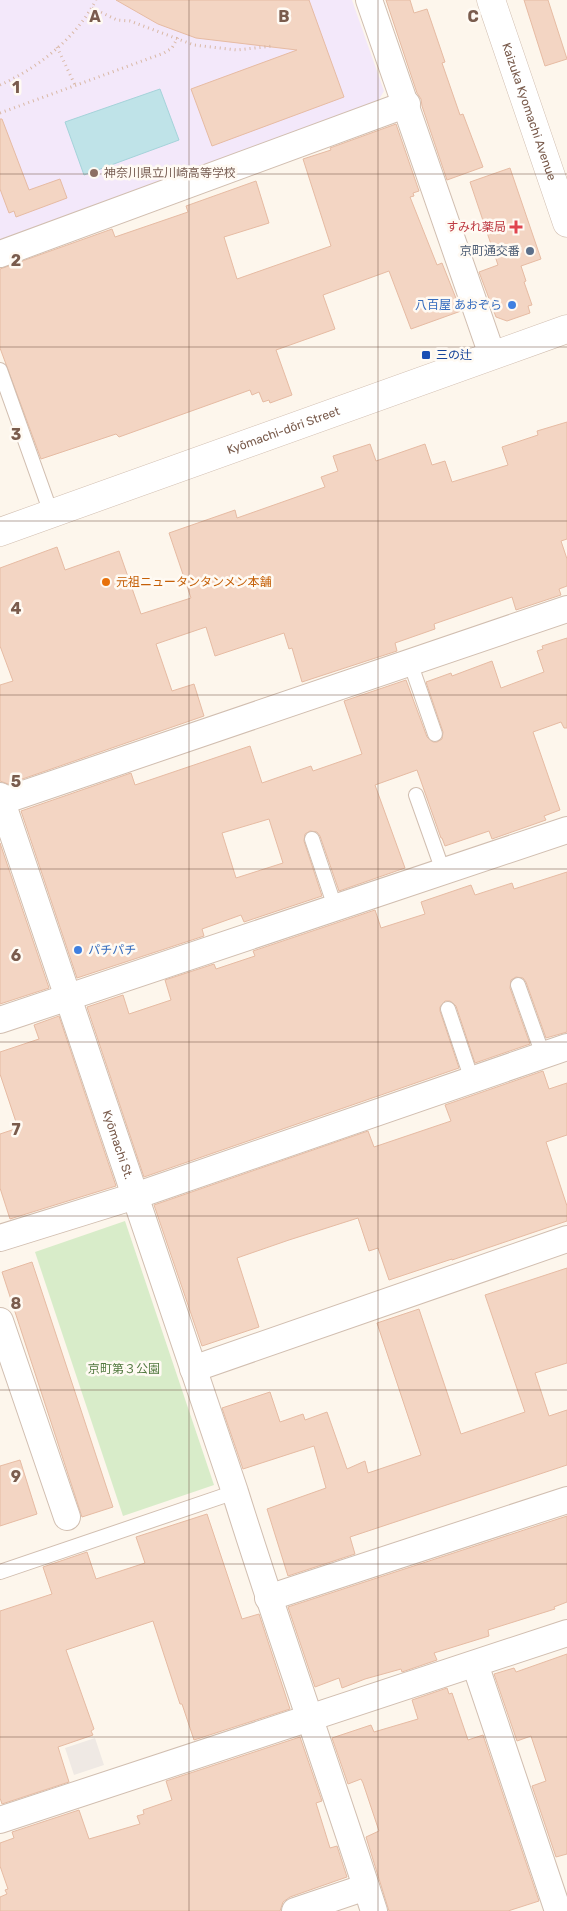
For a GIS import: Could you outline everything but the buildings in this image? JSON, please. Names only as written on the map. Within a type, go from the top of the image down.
[{"type":"street","points":[[370,0],[492,355]]},
{"type":"street","name":"Kaizuka Kyomachi Avenue","points":[[491,0],[567,223]]},
{"type":"street","points":[[0,254],[407,104]]},
{"type":"street","name":"Kyōmachi-dōri Street","points":[[0,532],[567,329]]},
{"type":"street","points":[[1,800],[567,609]]},
{"type":"street","name":"Kyōmachi St.","points":[[1,800],[194,1369],[268,1598],[311,1718],[370,1899]]},
{"type":"street","points":[[0,1020],[567,830]]},
{"type":"street","points":[[0,1238],[135,1196],[567,1047]]},
{"type":"street","points":[[194,1369],[567,1239]]},
{"type":"street","points":[[0,1321],[67,1517]]},
{"type":"street","points":[[268,1598],[567,1500]]},
{"type":"street","points":[[0,1820],[567,1633]]},
{"type":"street","points":[[475,1664],[558,1911]]},
{"type":"street","points":[[295,1911],[370,1899]]},
{"type":"lane","points":[[0,370],[51,513]]},
{"type":"lane","points":[[410,662],[435,734]]},
{"type":"lane","points":[[416,794],[443,871]]},
{"type":"lane","points":[[312,839],[335,907]]},
{"type":"lane","points":[[518,985],[543,1055]]},
{"type":"lane","points":[[448,1009],[472,1080]]},
{"type":"lane","points":[[0,1572],[235,1492]]},
{"type":"path","points":[[0,85],[15,78],[47,57],[70,35],[92,8],[96,0]]},
{"type":"path","points":[[92,8],[117,20],[130,20],[178,37],[194,45],[236,50],[273,46]]},
{"type":"path","points":[[0,113],[164,53],[172,48],[178,37]]},
{"type":"path","points":[[57,47],[75,86]]},
{"type":"shaded area","name":"神奈川県立川崎高等学校","points":[[0,0],[352,0],[384,91],[377,103],[0,242]]},
{"type":"shaded area","points":[[95,1738],[104,1765],[74,1775],[65,1748]]},
{"type":"green space","name":"京町第３公園","points":[[125,1221],[214,1485],[123,1516],[35,1252]]},
{"type":"water","points":[[160,89],[179,140],[84,175],[65,122]]},
{"type":"place","name":"神奈川県立川崎高等学校","points":[[94,173]]},
{"type":"place","name":"すみれ薬局","points":[[516,227]]},
{"type":"place","name":"京町通交番","points":[[530,251]]},
{"type":"place","name":"八百屋 あおぞら","points":[[512,305]]},
{"type":"place","name":"三の辻","points":[[426,355]]},
{"type":"place","name":"元祖ニュータンタンメン本舗","points":[[106,582]]},
{"type":"place","name":"パチパチ","points":[[78,950]]}]
